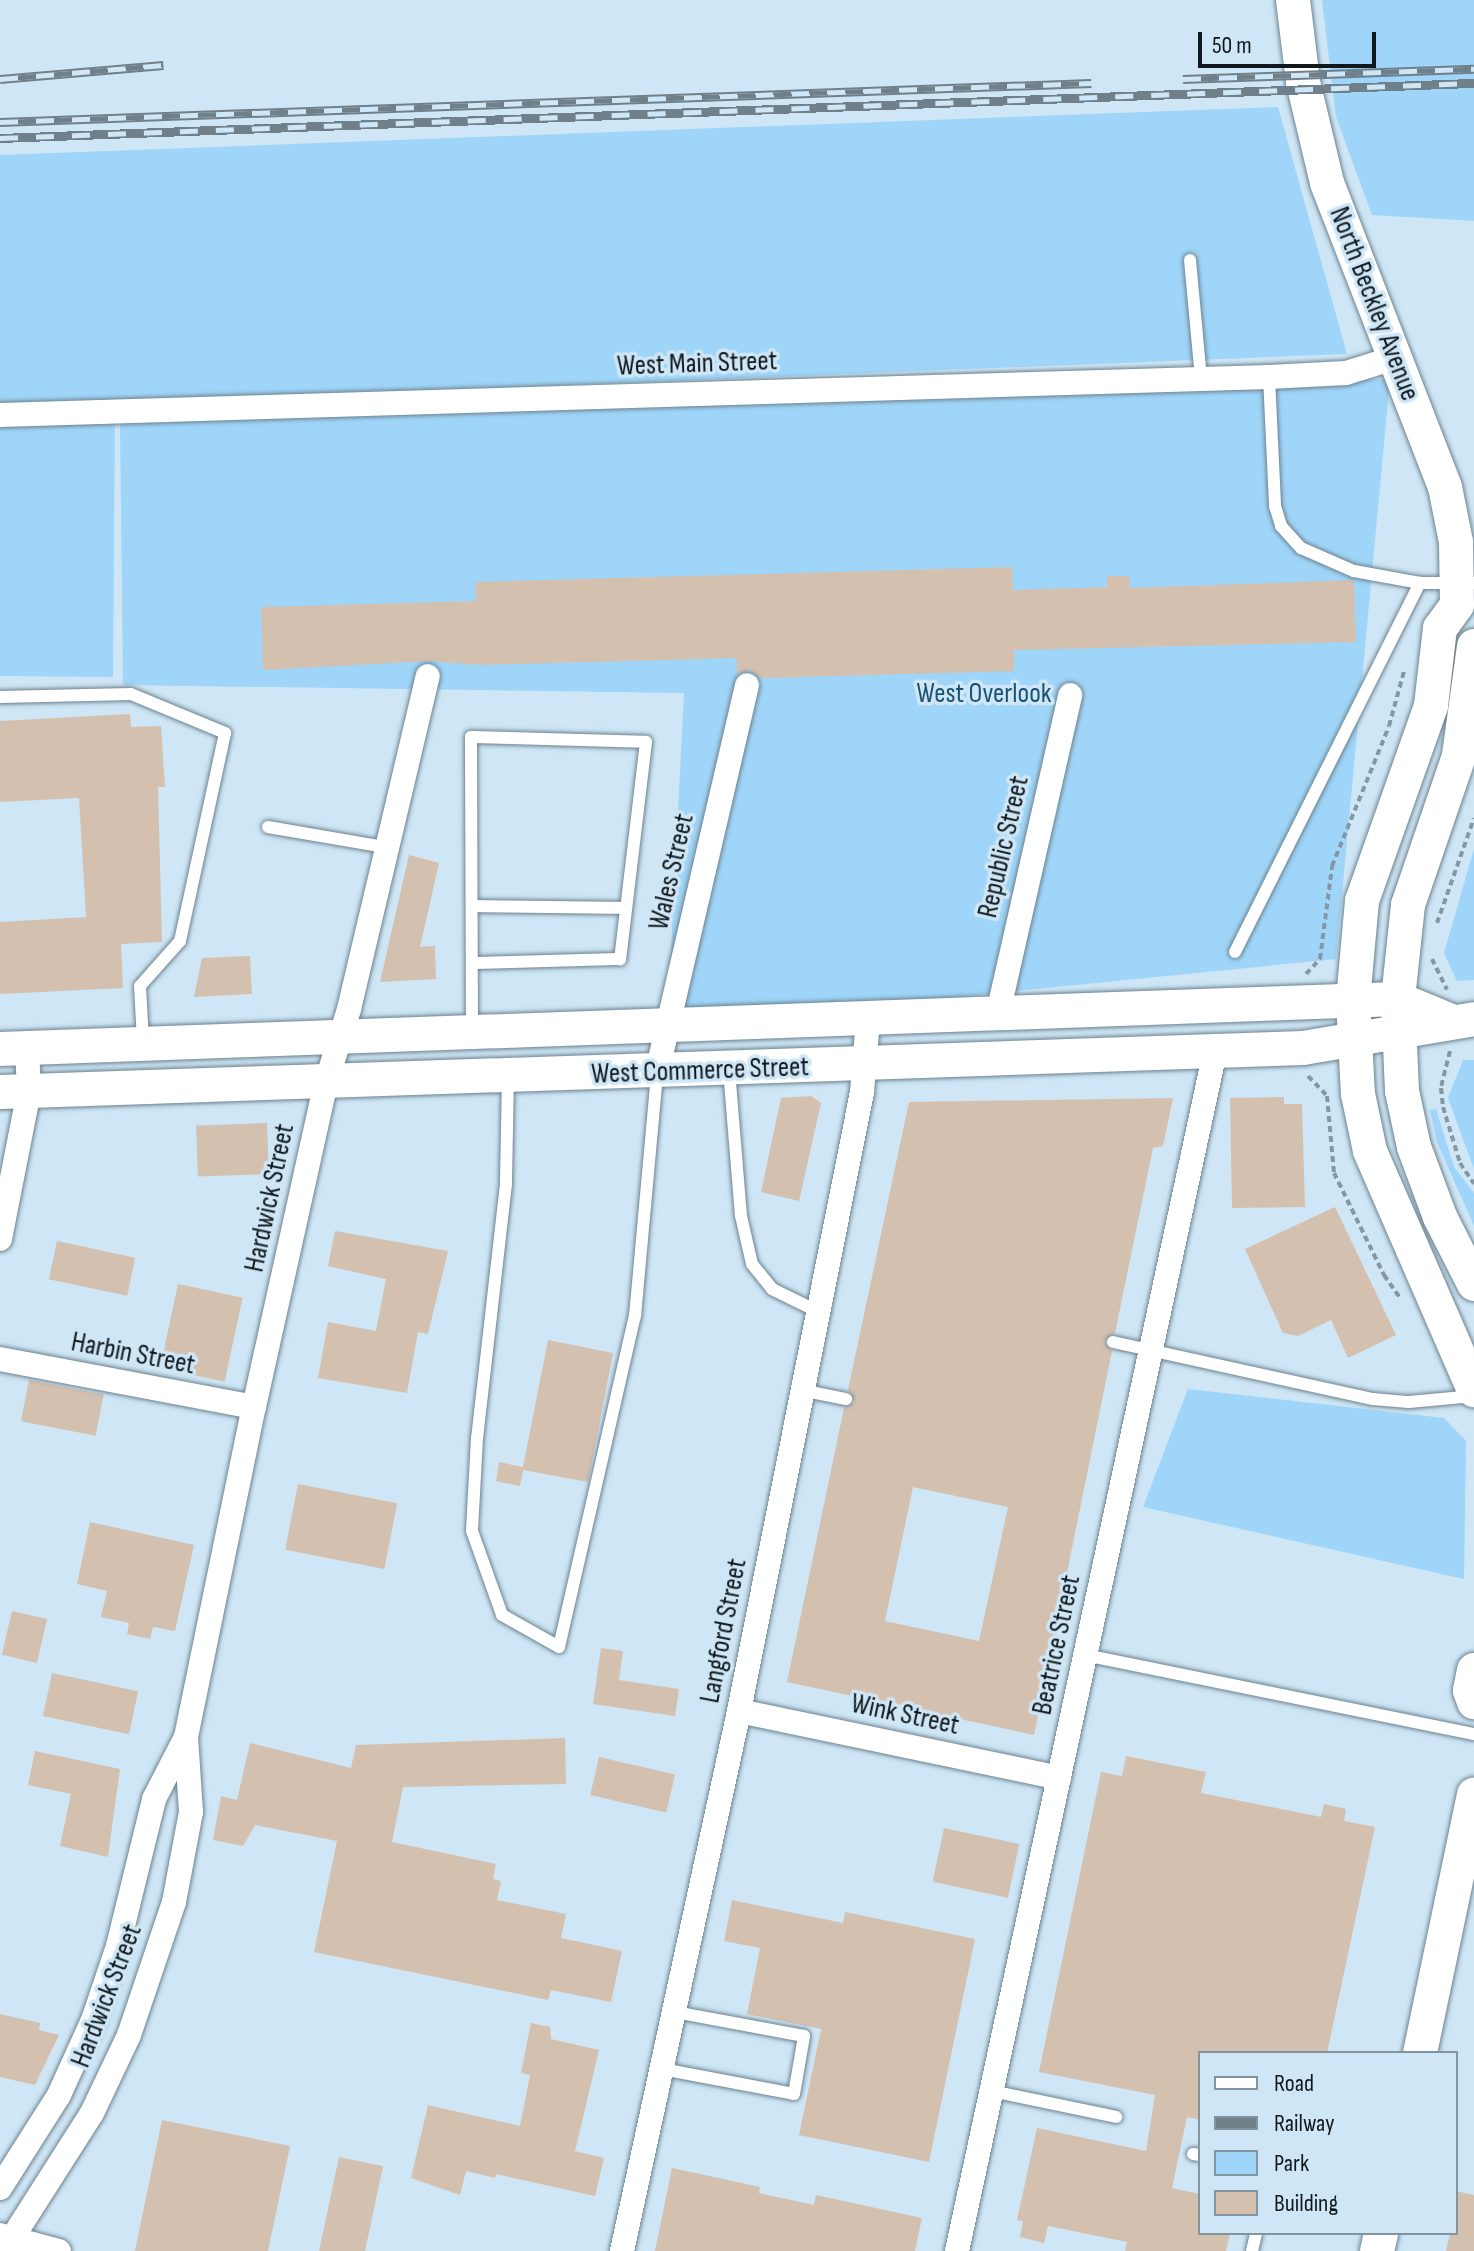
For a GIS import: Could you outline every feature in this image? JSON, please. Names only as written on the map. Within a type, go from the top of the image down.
[{"type":"main road","name":"North Beckley Avenue","points":[[1293,0],[1314,138],[1394,358],[1445,487],[1466,600]]},
{"type":"main road","points":[[1466,600],[1440,628],[1431,706],[1362,901],[1353,1000],[1354,1043],[1370,1151],[1474,1393]]},
{"type":"main road","points":[[1474,646],[1459,756],[1408,905],[1398,999],[1402,1091],[1414,1147],[1474,1284]]},
{"type":"main road","points":[[1398,999],[1461,1019]]},
{"type":"main road","name":"West Commerce Street","points":[[14,1049],[1398,999]]},
{"type":"main road","name":"West Commerce Street","points":[[15,1091],[866,1066],[1215,1052],[1354,1043],[1399,1036],[1461,1019]]},
{"type":"main road","points":[[1474,1670],[1474,1702]]},
{"type":"main road","points":[[1420,2051],[1474,1795]]},
{"type":"street","name":"West Main Street","points":[[0,415],[1269,377],[1346,373],[1394,358]]},
{"type":"street","name":"Hardwick Street","points":[[5,2241],[92,2113],[159,1954],[191,1812],[186,1737],[254,1407],[326,1083],[428,676]]},
{"type":"street","name":"Wales Street","points":[[657,1072],[747,685]]},
{"type":"street","name":"Republic Street","points":[[998,1013],[1070,695]]},
{"type":"street","name":"Langford Street","points":[[622,2251],[739,1711],[866,1066],[868,1019]]},
{"type":"street","points":[[0,1239],[15,1091],[14,1049]]},
{"type":"street","name":"Beatrice Street","points":[[957,2251],[1215,1052]]},
{"type":"street","name":"Harbin Street","points":[[0,1359],[254,1407]]},
{"type":"street","name":"Wink Street","points":[[739,1711],[1059,1778]]},
{"type":"street","name":"Hardwick Street","points":[[0,2188],[59,2095],[93,2020],[118,1946],[154,1799],[186,1737]]},
{"type":"street","points":[[5,2241],[59,2251]]},
{"type":"lane","points":[[1190,260],[1201,379]]},
{"type":"lane","points":[[1269,377],[1272,478],[1281,526],[1301,548],[1354,571],[1420,583],[1466,600]]},
{"type":"lane","points":[[1235,952],[1420,583]]},
{"type":"lane","points":[[0,697],[131,694],[225,733],[180,941],[140,986],[143,1045]]},
{"type":"lane","points":[[472,1034],[471,737],[646,742],[620,959],[473,963]]},
{"type":"lane","points":[[268,827],[385,847]]},
{"type":"lane","points":[[472,906],[626,908]]},
{"type":"lane","points":[[729,1070],[741,1216],[752,1264],[772,1289],[817,1311]]},
{"type":"lane","points":[[508,1076],[506,1184],[477,1438],[472,1531],[502,1615],[559,1647],[635,1316],[657,1072]]},
{"type":"lane","points":[[1113,1342],[1373,1399],[1409,1402],[1474,1393]]},
{"type":"lane","points":[[801,1390],[846,1399]]},
{"type":"lane","points":[[1085,1655],[1474,1734]]},
{"type":"lane","points":[[662,2069],[794,2094],[804,2036],[674,2012]]},
{"type":"lane","points":[[992,2091],[1116,2117]]},
{"type":"path","points":[[1302,980],[1320,959],[1332,866],[1389,726],[1405,666]]},
{"type":"path","points":[[1434,930],[1474,818]]},
{"type":"path","points":[[1433,945],[1432,960],[1447,986]]},
{"type":"path","points":[[1450,1058],[1441,1088],[1443,1107],[1460,1163],[1474,1184]]},
{"type":"path","points":[[1304,1072],[1327,1096],[1334,1173],[1384,1275],[1408,1308]]},
{"type":"path","points":[[1334,1173],[1348,1168]]},
{"type":"green space","points":[[1322,0],[1474,0],[1474,221],[1372,215],[1336,117]]},
{"type":"green space","points":[[1278,107],[1347,354],[115,403],[113,677],[0,676],[0,155]]},
{"type":"green space","name":"West Overlook","points":[[1390,379],[1336,959],[667,1026],[684,693],[123,685],[120,423]]},
{"type":"green space","points":[[1474,849],[1474,980],[1457,981],[1444,953]]},
{"type":"green space","points":[[1463,1060],[1474,1060],[1474,1169],[1448,1098]]},
{"type":"green space","points":[[1436,1109],[1454,1167],[1474,1193],[1474,1226],[1437,1142],[1430,1110]]},
{"type":"green space","points":[[1188,1389],[1444,1418],[1466,1441],[1464,1579],[1143,1507]]},
{"type":"building","points":[[1012,567],[1013,590],[1107,587],[1107,576],[1129,576],[1130,588],[1354,580],[1356,642],[1014,650],[1014,671],[760,678],[750,670],[737,674],[737,658],[478,665],[431,661],[263,670],[261,607],[476,601],[475,582]]},
{"type":"building","points":[[130,714],[131,727],[161,726],[165,787],[158,787],[162,942],[121,944],[123,988],[0,994],[0,922],[86,917],[79,798],[0,802],[0,721]]},
{"type":"building","points":[[409,855],[439,863],[420,947],[435,946],[436,979],[380,982]]},
{"type":"building","points":[[250,956],[252,994],[194,997],[202,958]]},
{"type":"building","points":[[811,1096],[821,1103],[799,1201],[761,1192],[781,1098]]},
{"type":"building","points":[[1284,1097],[1284,1104],[1302,1104],[1305,1207],[1232,1208],[1230,1098]]},
{"type":"building","points":[[1173,1098],[1163,1146],[1153,1148],[1115,1333],[1104,1341],[1112,1351],[1034,1735],[787,1682],[844,1408],[855,1402],[848,1390],[909,1102]],"holes":[[[913,1487],[1008,1507],[979,1641],[885,1621]]]},
{"type":"building","points":[[267,1123],[269,1174],[198,1176],[196,1125]]},
{"type":"building","points":[[1335,1207],[1396,1335],[1348,1358],[1331,1320],[1298,1336],[1283,1333],[1245,1249]]},
{"type":"building","points":[[335,1231],[448,1251],[428,1334],[418,1332],[407,1393],[318,1378],[328,1322],[376,1331],[386,1279],[328,1266]]},
{"type":"building","points":[[57,1241],[135,1258],[127,1296],[49,1279]]},
{"type":"building","points":[[178,1284],[243,1298],[225,1382],[160,1368]]},
{"type":"building","points":[[548,1340],[613,1353],[588,1482],[523,1470],[520,1486],[496,1481],[499,1462],[523,1467]]},
{"type":"building","points":[[29,1380],[104,1395],[96,1436],[21,1421]]},
{"type":"building","points":[[298,1484],[397,1503],[384,1569],[285,1550]]},
{"type":"building","points":[[90,1522],[194,1545],[175,1631],[153,1627],[150,1639],[127,1634],[129,1623],[101,1617],[107,1591],[77,1584]]},
{"type":"building","points":[[12,1611],[47,1619],[37,1663],[2,1655]]},
{"type":"building","points":[[601,1648],[623,1651],[619,1680],[679,1689],[675,1716],[593,1704]]},
{"type":"building","points":[[52,1673],[138,1691],[129,1734],[43,1716]]},
{"type":"building","points":[[565,1738],[566,1784],[403,1787],[392,1842],[496,1864],[493,1879],[501,1881],[497,1900],[566,1914],[561,1938],[622,1951],[611,2002],[551,1990],[548,2000],[314,1952],[337,1841],[255,1825],[243,1846],[213,1840],[221,1796],[237,1800],[250,1743],[351,1768],[356,1745]]},
{"type":"building","points":[[35,1751],[120,1769],[108,1857],[60,1846],[71,1794],[28,1785]]},
{"type":"building","points":[[1126,1756],[1206,1772],[1201,1793],[1321,1817],[1324,1804],[1346,1809],[1344,1821],[1375,1827],[1327,2051],[1198,2051],[1198,2120],[1187,2117],[1172,2188],[1198,2194],[1198,2235],[1230,2235],[1226,2251],[1125,2251],[1127,2242],[1048,2226],[1044,2243],[1020,2237],[1023,2221],[1017,2220],[1037,2128],[1146,2151],[1155,2095],[1039,2072],[1101,1772],[1122,1776]]},
{"type":"building","points":[[599,1757],[675,1775],[666,1813],[590,1795]]},
{"type":"building","points":[[944,1828],[1019,1844],[1008,1898],[933,1882]]},
{"type":"building","points":[[732,1900],[843,1923],[845,1912],[975,1939],[929,2162],[799,2135],[821,2029],[747,2014],[760,1948],[724,1941]]},
{"type":"building","points":[[0,2014],[40,2023],[39,2030],[59,2035],[35,2085],[0,2077]]},
{"type":"building","points":[[531,2023],[550,2027],[551,2039],[599,2050],[575,2151],[604,2158],[595,2196],[496,2174],[495,2178],[466,2171],[460,2195],[411,2178],[428,2105],[520,2126],[530,2075],[521,2073]]},
{"type":"building","points":[[162,2120],[290,2146],[268,2251],[135,2251]]},
{"type":"building","points":[[339,2157],[383,2166],[365,2251],[319,2251]]},
{"type":"building","points":[[672,2168],[760,2187],[759,2193],[814,2205],[816,2195],[922,2218],[915,2251],[655,2251]]},
{"type":"building","points":[[1458,2191],[1474,2195],[1474,2251],[1446,2251],[1450,2235],[1458,2235]]},
{"type":"railway","points":[[0,79],[163,65]]},
{"type":"railway","points":[[1183,79],[1474,69]]},
{"type":"railway","points":[[0,122],[1091,83]]},
{"type":"railway","points":[[0,138],[1474,83]]}]
